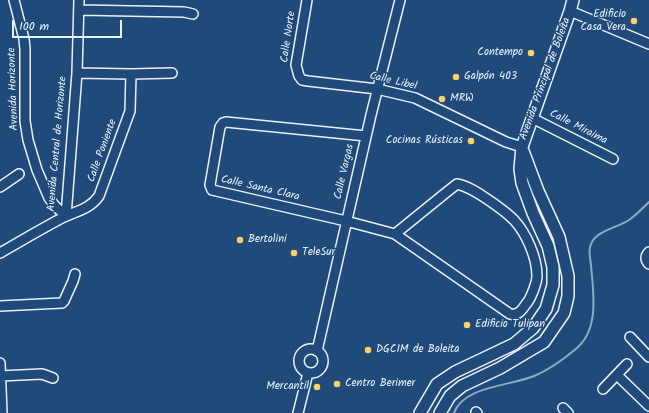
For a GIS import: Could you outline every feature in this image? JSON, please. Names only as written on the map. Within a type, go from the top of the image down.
[{"type":"street","name":"Avenida Horizonte","points":[[14,0],[25,48],[25,121],[28,140],[37,170],[49,198],[66,216]]},
{"type":"street","name":"Avenida Central de Horizonte","points":[[0,253],[66,216],[77,73],[79,0]]},
{"type":"street","name":"Calle Norte","points":[[299,76],[296,65],[307,0]]},
{"type":"street","name":"Calle Vargas","points":[[316,351],[377,89],[400,0]]},
{"type":"street","name":"Avenida Principal de Boleíta","points":[[420,413],[437,384],[455,372],[514,344],[533,328],[546,309],[553,285],[553,267],[548,246],[522,183],[520,169],[522,147],[573,0]]},
{"type":"street","points":[[79,10],[184,12],[193,14]]},
{"type":"street","points":[[570,11],[649,44]]},
{"type":"street","points":[[77,73],[172,73]]},
{"type":"street","name":"Calle Poniente","points":[[66,216],[78,212],[95,202],[99,196],[130,111],[131,74]]},
{"type":"street","name":"Calle Libel","points":[[299,76],[302,80],[377,89],[415,98],[506,142],[522,147]]},
{"type":"street","name":"Calle Miraima","points":[[532,118],[613,159]]},
{"type":"street","name":"Calle Santa Clara","points":[[366,136],[226,122],[220,127],[210,185],[212,190],[395,234],[510,314],[517,314],[529,300],[537,277],[536,262],[530,245],[514,220],[475,191],[463,185],[457,184],[395,234]]},
{"type":"street","name":"Avenida Principal de Boleíta","points":[[440,413],[450,396],[462,386],[500,368],[544,342],[564,313],[568,296],[568,276],[559,237],[538,191],[522,147]]},
{"type":"street","points":[[0,187],[19,174]]},
{"type":"street","points":[[0,306],[62,303],[73,281],[74,274]]},
{"type":"street","points":[[630,337],[649,357]]},
{"type":"street","points":[[309,350],[316,351],[322,356],[322,367],[316,372],[308,373],[300,366],[300,356],[302,353],[309,350]]},
{"type":"street","points":[[0,363],[2,413]]},
{"type":"street","points":[[603,389],[627,364]]},
{"type":"street","points":[[298,413],[308,373]]},
{"type":"street","points":[[0,376],[42,374],[52,378]]},
{"type":"street","points":[[616,375],[649,406]]},
{"type":"waterway","points":[[454,413],[459,404],[467,397],[489,388],[540,374],[577,348],[584,340],[592,320],[594,298],[590,254],[591,244],[602,232],[629,220],[649,202]]},
{"type":"place","name":"Edificio Casa Vera","points":[[634,21]]},
{"type":"place","name":"Contempo","points":[[531,53]]},
{"type":"place","name":"Galpón 403","points":[[456,77]]},
{"type":"place","name":"MRW","points":[[442,99]]},
{"type":"place","name":"Cocinas Rústicas","points":[[471,141]]},
{"type":"place","name":"Bertolini","points":[[240,240]]},
{"type":"place","name":"TeleSur","points":[[294,253]]},
{"type":"place","name":"Edificio Tulipan","points":[[467,325]]},
{"type":"place","name":"DGCIM de Boleita","points":[[368,350]]},
{"type":"place","name":"Centro Berimer","points":[[337,384]]},
{"type":"place","name":"Mercantil","points":[[317,387]]}]
